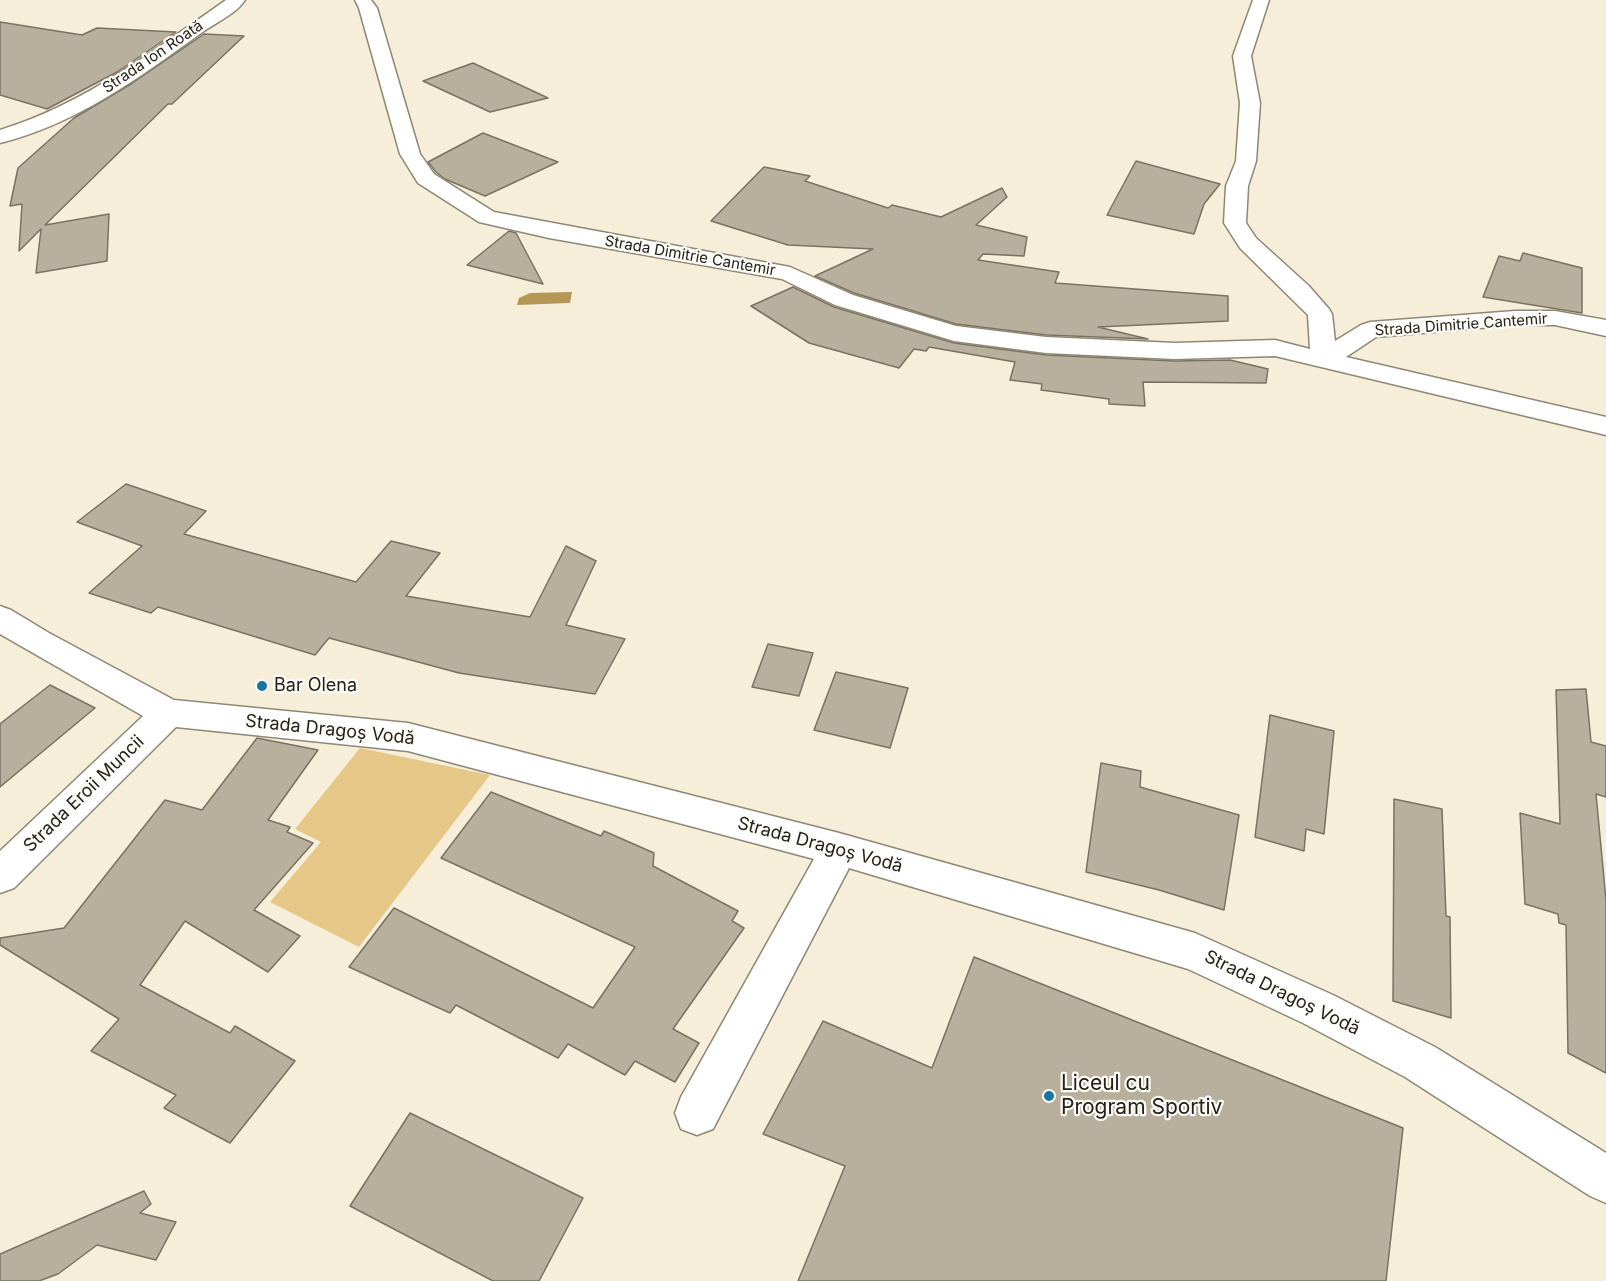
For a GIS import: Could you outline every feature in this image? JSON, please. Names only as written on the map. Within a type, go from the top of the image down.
[{"type":"street","name":"Strada Ion Roată","points":[[0,137],[19,132],[118,83],[237,0]]},
{"type":"street","name":"Strada Dimitrie Cantemir","points":[[363,0],[368,8],[410,154],[426,178],[487,217],[549,231],[742,263],[790,274],[844,300],[954,333],[1046,345],[1175,351],[1275,348],[1606,426]]},
{"type":"street","points":[[1261,0],[1242,57],[1250,103],[1246,161],[1238,186],[1235,223],[1248,243],[1300,291],[1320,314],[1324,360]]},
{"type":"street","name":"Strada Dimitrie Cantemir","points":[[1324,360],[1370,330],[1515,318],[1555,318],[1606,328]]},
{"type":"street","name":"Strada Dragoș Vodă","points":[[0,618],[36,642],[168,713],[408,737],[839,849],[1195,952],[1318,1009],[1420,1062],[1606,1180]]},
{"type":"street","name":"Strada Eroii Muncii","points":[[0,876],[168,713]]},
{"type":"street","points":[[697,1113],[839,849]]},
{"type":"shaded area","points":[[572,292],[570,303],[517,305],[519,298],[530,293]]},
{"type":"shaded area","points":[[360,748],[490,775],[359,947],[270,902],[321,842],[295,829]]},
{"type":"building","points":[[0,22],[82,35],[97,28],[176,32],[117,72],[47,109],[0,95]]},
{"type":"building","points":[[204,34],[244,36],[172,104],[168,104],[45,225],[109,214],[107,261],[36,273],[41,229],[19,251],[22,204],[10,206],[18,168],[74,118],[131,84]]},
{"type":"building","points":[[473,63],[548,98],[490,112],[423,81]]},
{"type":"building","points":[[483,133],[558,162],[485,196],[445,179],[428,162]]},
{"type":"building","points":[[1136,161],[1220,184],[1204,204],[1194,234],[1107,215]]},
{"type":"building","points":[[764,167],[810,176],[805,181],[888,208],[892,205],[941,217],[1002,188],[1007,197],[976,225],[1027,237],[1024,256],[983,254],[978,260],[1059,272],[1055,283],[1228,296],[1228,321],[1098,327],[1148,339],[1046,335],[956,324],[854,293],[815,276],[873,249],[788,245],[711,221]]},
{"type":"building","points":[[509,231],[516,233],[543,284],[467,265]]},
{"type":"building","points":[[1523,253],[1582,268],[1582,313],[1483,297],[1499,256],[1520,261]]},
{"type":"building","points":[[793,287],[834,307],[954,343],[1046,355],[1175,361],[1230,360],[1268,369],[1266,383],[1143,382],[1145,406],[1109,404],[1109,399],[1041,390],[1042,384],[1010,380],[1015,362],[929,347],[926,351],[914,349],[899,368],[809,343],[751,306]]},
{"type":"building","points":[[126,484],[206,511],[184,534],[356,582],[391,541],[440,553],[406,596],[530,617],[566,546],[596,561],[566,625],[625,639],[595,694],[459,673],[329,638],[315,655],[158,607],[151,613],[89,593],[142,546],[77,522]]},
{"type":"building","points":[[768,644],[813,653],[799,696],[752,687]]},
{"type":"building","points":[[836,672],[908,688],[890,748],[814,730]]},
{"type":"building","points":[[50,685],[95,708],[0,787],[0,724]]},
{"type":"building","points":[[1586,689],[1591,742],[1606,746],[1606,797],[1596,794],[1606,900],[1606,1073],[1568,1053],[1566,925],[1559,923],[1558,914],[1525,904],[1520,813],[1560,824],[1556,690]]},
{"type":"building","points":[[1270,715],[1334,731],[1324,834],[1306,829],[1304,851],[1255,837]]},
{"type":"building","points":[[257,738],[318,750],[268,820],[290,827],[287,832],[313,843],[254,910],[300,936],[268,972],[185,921],[140,985],[230,1033],[235,1026],[295,1061],[230,1143],[164,1108],[176,1095],[91,1051],[119,1019],[0,945],[0,938],[64,928],[165,800],[202,810]]},
{"type":"building","points":[[1101,763],[1141,771],[1140,787],[1239,815],[1224,910],[1159,890],[1086,872]]},
{"type":"building","points":[[491,792],[601,836],[604,831],[654,853],[653,866],[738,911],[732,921],[744,928],[673,1029],[699,1043],[675,1082],[635,1061],[625,1075],[568,1044],[558,1058],[456,1005],[450,1013],[349,967],[394,908],[593,1008],[635,947],[441,858]]},
{"type":"building","points":[[1394,799],[1442,809],[1446,916],[1450,917],[1451,1018],[1393,1001]]},
{"type":"building","points":[[974,957],[1403,1128],[1386,1281],[798,1281],[845,1166],[763,1134],[823,1021],[932,1068]]},
{"type":"building","points":[[410,1113],[583,1198],[539,1281],[493,1281],[350,1206]]},
{"type":"building","points":[[144,1191],[151,1204],[140,1213],[176,1222],[156,1260],[97,1245],[58,1274],[39,1281],[0,1281],[0,1254]]},
{"type":"place","name":"Bar Olena","points":[[262,686]]},
{"type":"place","name":"Liceul cu Program Sportiv","points":[[1049,1096]]}]
